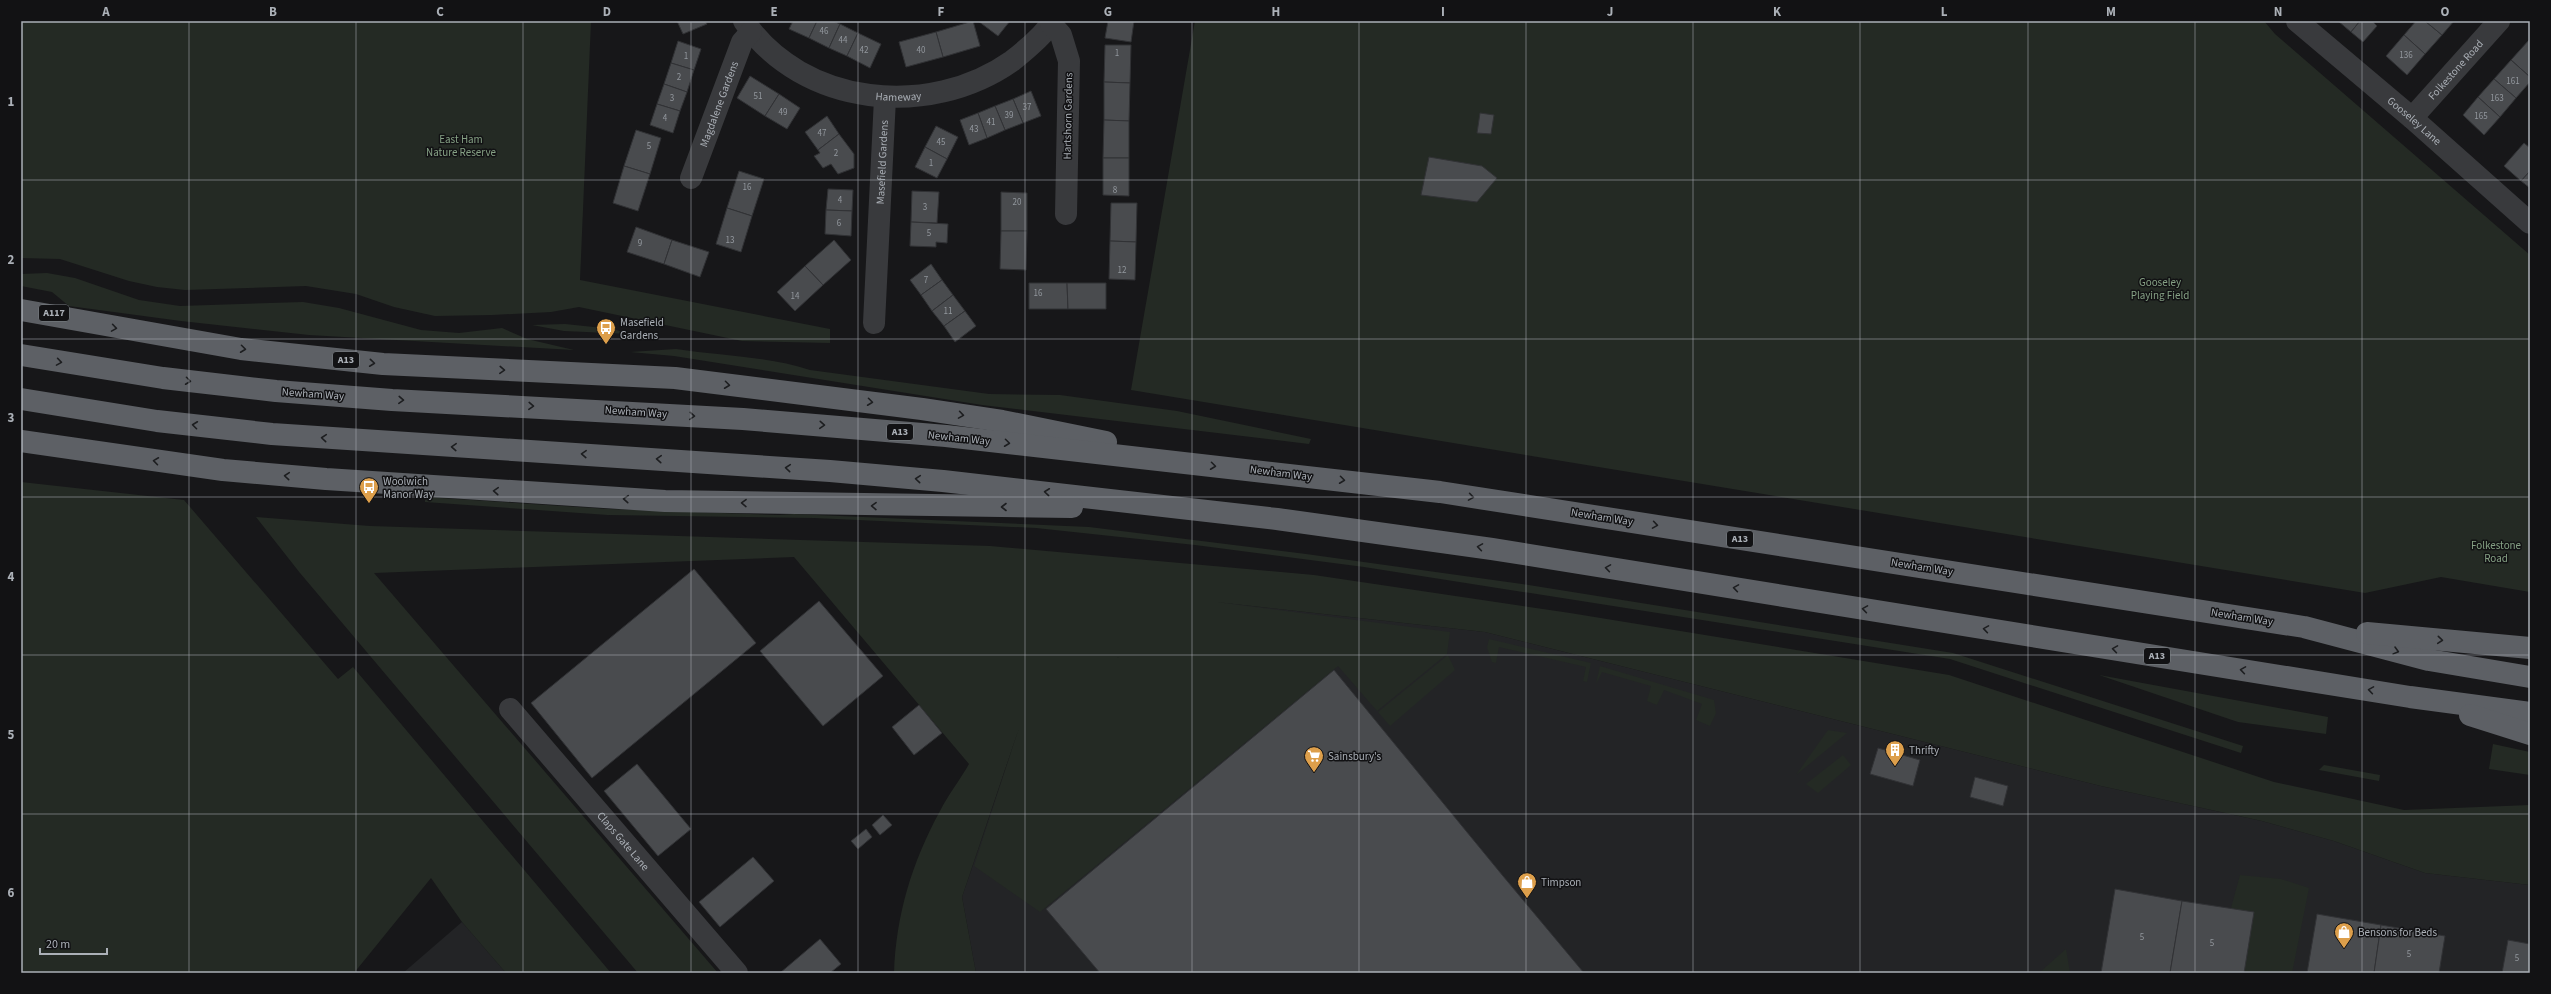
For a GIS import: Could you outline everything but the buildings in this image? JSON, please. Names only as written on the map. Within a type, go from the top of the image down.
[{"type":"highway","name":"A117","points":[[21,303],[86,323]]},
{"type":"highway","name":"A13","points":[[21,310],[86,323],[241,349],[383,364],[675,378],[922,409],[1092,438],[1174,461]]},
{"type":"highway","name":"Newham Way","points":[[21,354],[163,378],[276,391],[392,400],[625,412],[930,435],[1174,461],[1440,492],[2304,627],[2429,660],[2530,677]]},
{"type":"highway","name":"A13","points":[[21,399],[157,421],[272,434],[390,444],[623,456],[943,481],[1169,506],[1379,532],[2410,696],[2530,713]]},
{"type":"highway","name":"A13","points":[[21,441],[223,470],[326,480],[657,501],[1007,507],[1169,506]]},
{"type":"highway","name":"A13","points":[[2304,627],[2530,648]]},
{"type":"highway","name":"A13","points":[[2410,696],[2530,734]]},
{"type":"street","name":"Gooseley Lane","points":[[2297,21],[2412,118],[2530,224]]},
{"type":"street","name":"Folkestone Road","points":[[2412,118],[2499,21]]},
{"type":"street","name":"Hameway","points":[[748,26],[779,58],[812,78],[848,92],[886,98],[923,97],[960,88],[995,73],[1025,51],[1052,22]]},
{"type":"street","name":"Hartshorn Gardens","points":[[1052,22],[1061,35],[1069,61],[1066,214]]},
{"type":"street","name":"Magdalene Gardens","points":[[691,178],[748,26]]},
{"type":"street","name":"Masefield Gardens","points":[[874,323],[886,98]]},
{"type":"street","name":"Claps Gate Lane","points":[[510,709],[737,973]]},
{"type":"shaded area","points":[[1216,602],[1485,632],[2101,786],[2262,821],[2334,841],[2425,873],[2530,885],[2530,973],[976,973],[962,897],[1026,709]]},
{"type":"shaded area","points":[[462,922],[506,973],[403,973]]},
{"type":"green space","name":"East Ham Nature Reserve","points":[[21,21],[591,21],[580,280],[830,329],[830,343],[742,341],[579,307],[551,312],[435,316],[394,307],[356,294],[306,286],[185,290],[157,287],[129,281],[60,259],[21,258]]},
{"type":"green space","name":"Gooseley Playing Field","points":[[1195,21],[2264,21],[2275,34],[2530,255],[2530,592],[2441,577],[2365,593],[1131,390]]},
{"type":"green space","points":[[47,273],[75,278],[139,300],[180,306],[303,302],[339,308],[421,330],[459,333],[502,328],[527,339],[574,350],[309,335],[181,321],[69,306],[52,292],[21,286],[21,274]]},
{"type":"green space","points":[[565,324],[613,329],[630,334],[564,331],[532,325]]},
{"type":"green space","points":[[676,349],[761,359],[794,365],[810,370],[989,394],[1060,395],[1177,411],[1311,439],[1309,444],[982,405],[674,356],[630,352]]},
{"type":"green space","points":[[21,482],[184,500],[338,679],[353,667],[611,973],[506,973],[462,922],[431,878],[354,973],[21,973]]},
{"type":"green space","points":[[425,497],[609,509],[779,515],[794,514],[1089,527],[1306,554],[1522,584],[1953,653],[2243,746],[2241,753],[1950,659],[1364,567],[1195,545],[1036,528],[814,518],[608,515],[425,502]]},
{"type":"green space","points":[[256,517],[370,526],[990,546],[1314,575],[1570,613],[1949,675],[2274,782],[2404,810],[2530,805],[2530,885],[2425,873],[2334,841],[2262,821],[2101,786],[1485,632],[1216,602],[1450,632],[1447,654],[1377,711],[1338,666],[1040,912],[974,866],[1019,728],[962,897],[976,973],[894,973],[898,930],[907,889],[914,869],[930,830],[969,764],[794,557],[374,573],[718,973],[638,973],[300,573]]},
{"type":"green space","points":[[1489,639],[1591,663],[1587,682],[1583,681],[1586,667],[1499,647],[1496,663],[1492,662],[1487,647]]},
{"type":"green space","points":[[1448,655],[1455,670],[1390,726],[1378,712]]},
{"type":"green space","points":[[1600,666],[1714,700],[1716,713],[1710,726],[1696,720],[1702,704],[1664,690],[1657,705],[1647,701],[1651,686],[1602,672],[1596,684]]},
{"type":"green space","points":[[2099,675],[2328,717],[2326,734],[2238,722]]},
{"type":"green space","points":[[1828,730],[1847,733],[1796,775]]},
{"type":"green space","points":[[2493,744],[2530,752],[2530,775],[2489,769]]},
{"type":"green space","points":[[1843,755],[1851,765],[1818,793],[1806,784]]},
{"type":"green space","points":[[2324,765],[2380,775],[2379,781],[2319,770]]},
{"type":"green space","points":[[2240,875],[2281,879],[2309,888],[2292,973],[2244,973],[2254,913],[2231,908]]},
{"type":"green space","points":[[2066,949],[2070,973],[2039,973]]},
{"type":"place","name":"Masefield Gardens","points":[[606,345]]},
{"type":"place","name":"Woolwich Manor Way","points":[[369,504]]},
{"type":"place","name":"Thrifty","points":[[1895,767]]},
{"type":"place","name":"Sainsbury's","points":[[1314,773]]},
{"type":"place","name":"Timpson","points":[[1527,899]]},
{"type":"place","name":"Bensons for Beds","points":[[2344,949]]}]
